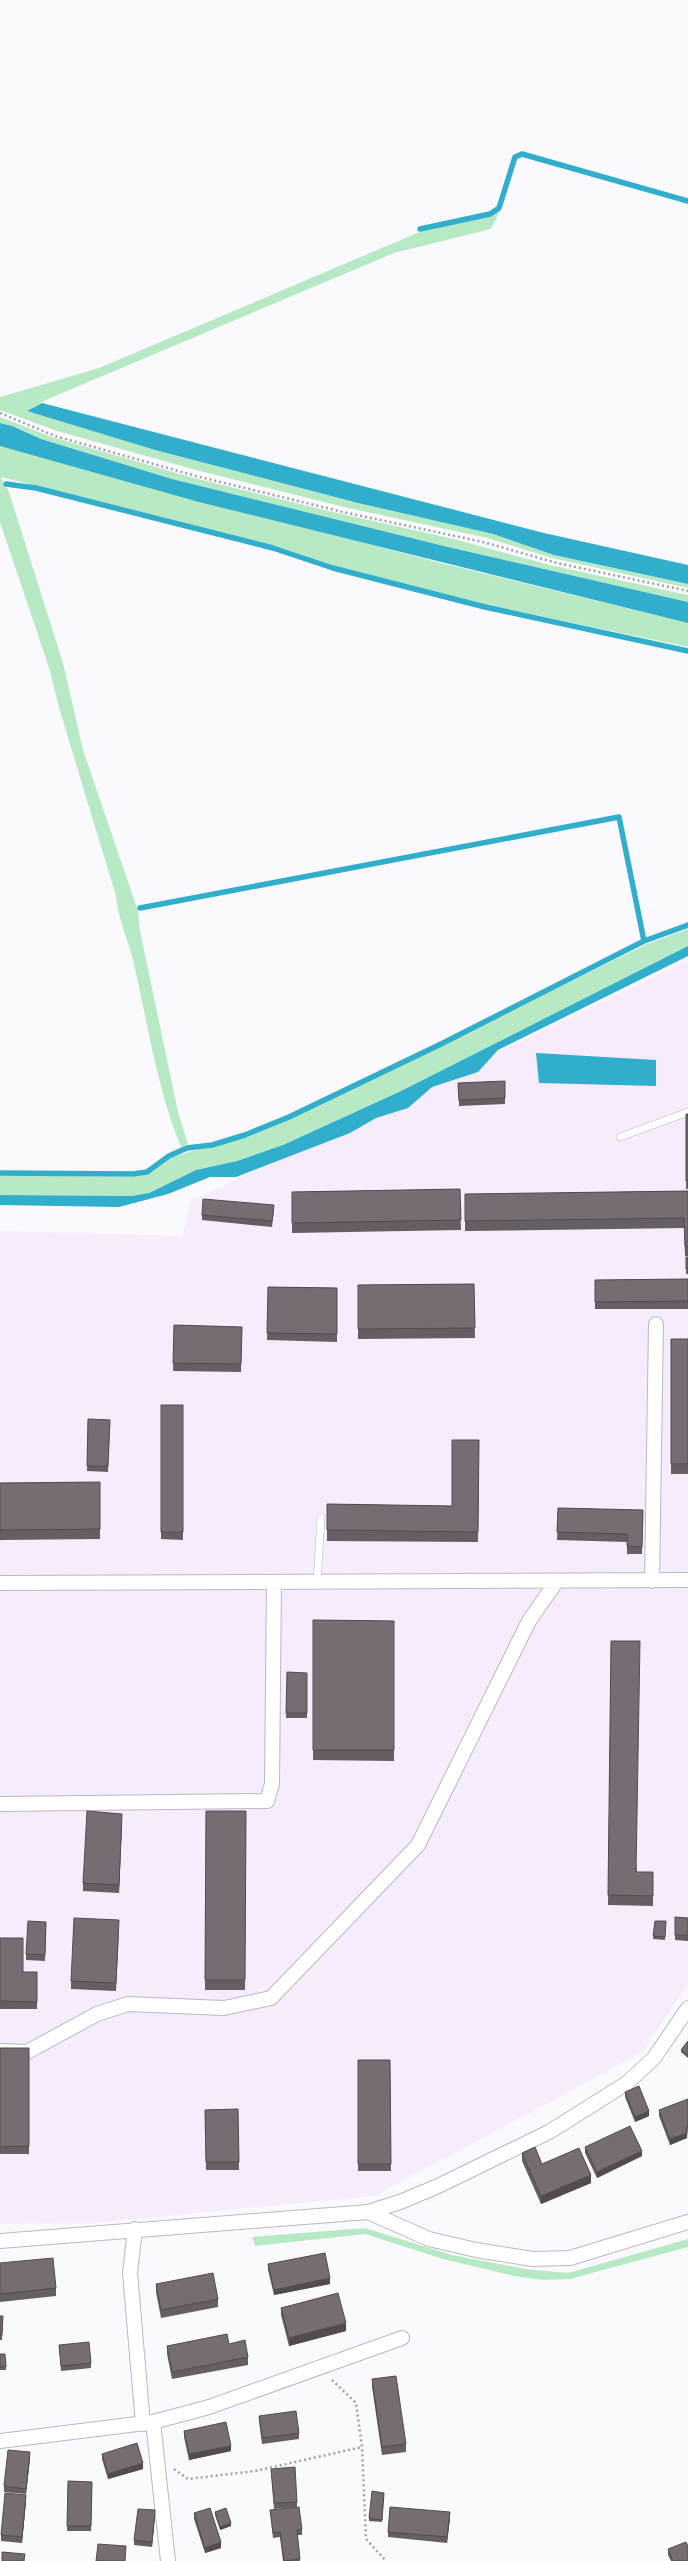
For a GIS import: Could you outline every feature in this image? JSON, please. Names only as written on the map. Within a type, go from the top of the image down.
[{"type":"street","points":[[652,1581],[656,1324]]},
{"type":"street","points":[[0,1583],[556,1582],[688,1580]]},
{"type":"street","points":[[0,1804],[267,1801],[272,1784],[274,1582]]},
{"type":"street","points":[[0,2051],[27,2052],[96,2014],[128,2004],[224,2008],[271,1998],[418,1845],[529,1621],[556,1582]]},
{"type":"street","points":[[0,2241],[368,2212],[400,2202],[436,2187],[549,2132],[628,2083],[654,2058],[688,2008]]},
{"type":"street","points":[[368,2212],[429,2239],[476,2250],[533,2258],[570,2258],[688,2222]]},
{"type":"street","points":[[135,2230],[130,2274],[148,2423],[157,2457],[168,2561]]},
{"type":"street","points":[[0,2441],[148,2423],[208,2407],[402,2338]]},
{"type":"lane","points":[[620,1137],[688,1112]]},
{"type":"lane","points":[[317,1582],[321,1517]]},
{"type":"path","points":[[0,413],[55,436],[196,476],[343,512],[483,542],[557,563],[688,591]]},
{"type":"path","points":[[318,2368],[356,2403],[362,2447],[366,2539],[386,2561]]},
{"type":"path","points":[[157,2457],[188,2480],[255,2471],[362,2447]]},
{"type":"shaded area","points":[[688,960],[688,1985],[641,2053],[375,2196],[92,2223],[0,2224],[0,1231],[183,1236],[190,1202]]},
{"type":"green space","points":[[500,211],[491,229],[394,253],[48,399],[27,411],[155,450],[358,503],[493,534],[554,555],[688,584],[688,588],[552,558],[487,538],[344,507],[196,470],[57,431],[0,410],[0,397],[99,368],[422,231]]},
{"type":"green space","points":[[0,417],[52,437],[194,478],[337,513],[454,539],[550,565],[688,595],[688,602],[448,547],[172,479],[41,439],[12,426],[0,423]]},
{"type":"green space","points":[[0,446],[437,562],[688,623],[688,647],[487,605],[333,565],[276,546],[1,477],[4,486],[8,489],[63,663],[83,750],[138,911],[140,931],[178,1112],[188,1144],[181,1147],[159,1080],[132,955],[119,914],[116,896],[60,711],[49,668],[0,522]]},
{"type":"green space","points":[[688,929],[688,946],[399,1092],[283,1145],[237,1161],[196,1170],[149,1193],[131,1196],[0,1195],[0,1175],[134,1177],[149,1174],[173,1157],[248,1137],[290,1119],[647,944]]},
{"type":"green space","points":[[365,2228],[452,2255],[526,2269],[568,2273],[688,2239],[688,2247],[570,2279],[543,2280],[514,2276],[443,2259],[365,2234],[255,2246],[252,2237]]},
{"type":"water","points":[[42,403],[544,533],[688,565],[688,584],[554,555],[493,534],[358,503],[155,450],[27,411]]},
{"type":"water","points":[[0,423],[12,426],[41,439],[172,479],[448,547],[688,602],[688,623],[199,502],[0,446]]},
{"type":"water","points":[[688,946],[688,956],[498,1050],[478,1072],[432,1087],[408,1108],[376,1118],[350,1133],[236,1177],[210,1177],[168,1194],[119,1207],[0,1205],[0,1195],[131,1196],[149,1193],[196,1170],[237,1161],[283,1145],[399,1092]]},
{"type":"water","points":[[536,1053],[656,1060],[656,1086],[539,1083]]},
{"type":"building","points":[[505,1081],[505,1098],[459,1100],[458,1083]]},
{"type":"building","points":[[686,1114],[688,1114],[688,1181],[686,1181]]},
{"type":"building","points":[[460,1189],[461,1220],[292,1223],[292,1192]]},
{"type":"building","points":[[688,1191],[688,1246],[685,1246],[684,1218],[465,1221],[465,1194]]},
{"type":"building","points":[[203,1199],[274,1205],[272,1221],[202,1215]]},
{"type":"building","points":[[686,1257],[688,1257],[688,1269],[686,1269]]},
{"type":"building","points":[[688,1279],[688,1301],[595,1302],[595,1280]]},
{"type":"building","points":[[474,1284],[475,1328],[358,1329],[358,1285]]},
{"type":"building","points":[[268,1287],[337,1288],[337,1334],[267,1333]]},
{"type":"building","points":[[174,1325],[242,1327],[241,1364],[173,1363]]},
{"type":"building","points":[[671,1339],[688,1339],[688,1464],[671,1464]]},
{"type":"building","points":[[161,1405],[183,1405],[183,1532],[161,1532]]},
{"type":"building","points":[[88,1419],[110,1420],[108,1466],[87,1466]]},
{"type":"building","points":[[452,1440],[479,1440],[478,1532],[327,1530],[327,1504],[452,1506]]},
{"type":"building","points":[[100,1482],[100,1529],[0,1530],[0,1483]]},
{"type":"building","points":[[558,1508],[643,1510],[642,1547],[627,1546],[627,1534],[557,1532]]},
{"type":"building","points":[[313,1620],[394,1621],[394,1750],[313,1750]]},
{"type":"building","points":[[611,1641],[640,1641],[636,1872],[653,1872],[653,1896],[608,1895]]},
{"type":"building","points":[[287,1672],[307,1673],[307,1713],[286,1713]]},
{"type":"building","points":[[87,1811],[122,1814],[119,1885],[83,1883]]},
{"type":"building","points":[[206,1811],[246,1811],[245,1980],[205,1980]]},
{"type":"building","points":[[675,1917],[688,1918],[688,1935],[675,1935]]},
{"type":"building","points":[[74,1918],[119,1920],[116,1983],[71,1981]]},
{"type":"building","points":[[28,1921],[46,1922],[45,1955],[26,1954]]},
{"type":"building","points":[[655,1921],[666,1921],[665,1937],[653,1936]]},
{"type":"building","points":[[0,1938],[23,1938],[23,1972],[37,1972],[37,2002],[0,2001]]},
{"type":"building","points":[[688,2041],[688,2055],[681,2050]]},
{"type":"building","points":[[0,2048],[29,2048],[29,2146],[0,2147]]},
{"type":"building","points":[[358,2060],[390,2060],[391,2164],[358,2164]]},
{"type":"building","points":[[639,2086],[649,2111],[635,2117],[625,2092]]},
{"type":"building","points":[[688,2099],[687,2133],[670,2139],[659,2110]]},
{"type":"building","points":[[238,2109],[239,2162],[206,2162],[205,2110]]},
{"type":"building","points":[[630,2126],[642,2151],[597,2172],[585,2147]]},
{"type":"building","points":[[535,2147],[542,2164],[579,2148],[591,2175],[541,2196],[522,2153]]},
{"type":"building","points":[[325,2253],[330,2278],[274,2290],[268,2264]]},
{"type":"building","points":[[53,2258],[56,2288],[0,2294],[0,2263]]},
{"type":"building","points":[[213,2273],[218,2299],[161,2310],[156,2284]]},
{"type":"building","points":[[338,2293],[346,2323],[289,2338],[281,2308]]},
{"type":"building","points":[[0,2316],[3,2316],[2,2335],[0,2335]]},
{"type":"building","points":[[227,2334],[229,2344],[245,2340],[248,2357],[172,2372],[167,2346]]},
{"type":"building","points":[[89,2342],[91,2363],[61,2366],[59,2345]]},
{"type":"building","points":[[0,2354],[5,2354],[6,2367],[0,2367]]},
{"type":"building","points":[[396,2376],[406,2444],[382,2447],[372,2379]]},
{"type":"building","points":[[296,2411],[299,2433],[262,2438],[259,2416]]},
{"type":"building","points":[[226,2422],[231,2446],[189,2454],[184,2431]]},
{"type":"building","points":[[137,2443],[143,2463],[108,2474],[102,2454]]},
{"type":"building","points":[[8,2450],[30,2452],[26,2489],[4,2486]]},
{"type":"building","points":[[295,2467],[297,2502],[274,2503],[271,2469]]},
{"type":"building","points":[[68,2481],[92,2482],[91,2526],[67,2526]]},
{"type":"building","points":[[372,2491],[384,2493],[382,2520],[369,2518]]},
{"type":"building","points":[[5,2493],[26,2495],[22,2537],[1,2535]]},
{"type":"building","points":[[299,2507],[302,2529],[297,2530],[300,2559],[284,2561],[280,2532],[273,2533],[270,2510]]},
{"type":"building","points":[[390,2507],[450,2512],[447,2537],[388,2532]]},
{"type":"building","points":[[210,2508],[221,2542],[205,2548],[194,2513]]},
{"type":"building","points":[[226,2508],[231,2523],[220,2527],[215,2512]]},
{"type":"building","points":[[138,2509],[155,2510],[152,2542],[134,2540]]},
{"type":"building","points":[[686,2542],[688,2546],[688,2561],[673,2561],[668,2549]]},
{"type":"building","points":[[98,2544],[126,2546],[125,2561],[96,2561]]},
{"type":"building","points":[[2,2552],[25,2554],[24,2561],[2,2561]]},
{"type":"waterway","points":[[420,229],[490,214],[499,208],[515,157],[522,154],[688,201]]},
{"type":"waterway","points":[[6,484],[36,488],[273,548],[333,568],[485,607],[688,651]]},
{"type":"waterway","points":[[140,908],[619,817],[644,941]]},
{"type":"waterway","points":[[0,1173],[133,1174],[147,1172],[169,1156],[187,1148],[212,1145],[245,1135],[289,1117],[441,1044],[644,941],[688,925]]}]
